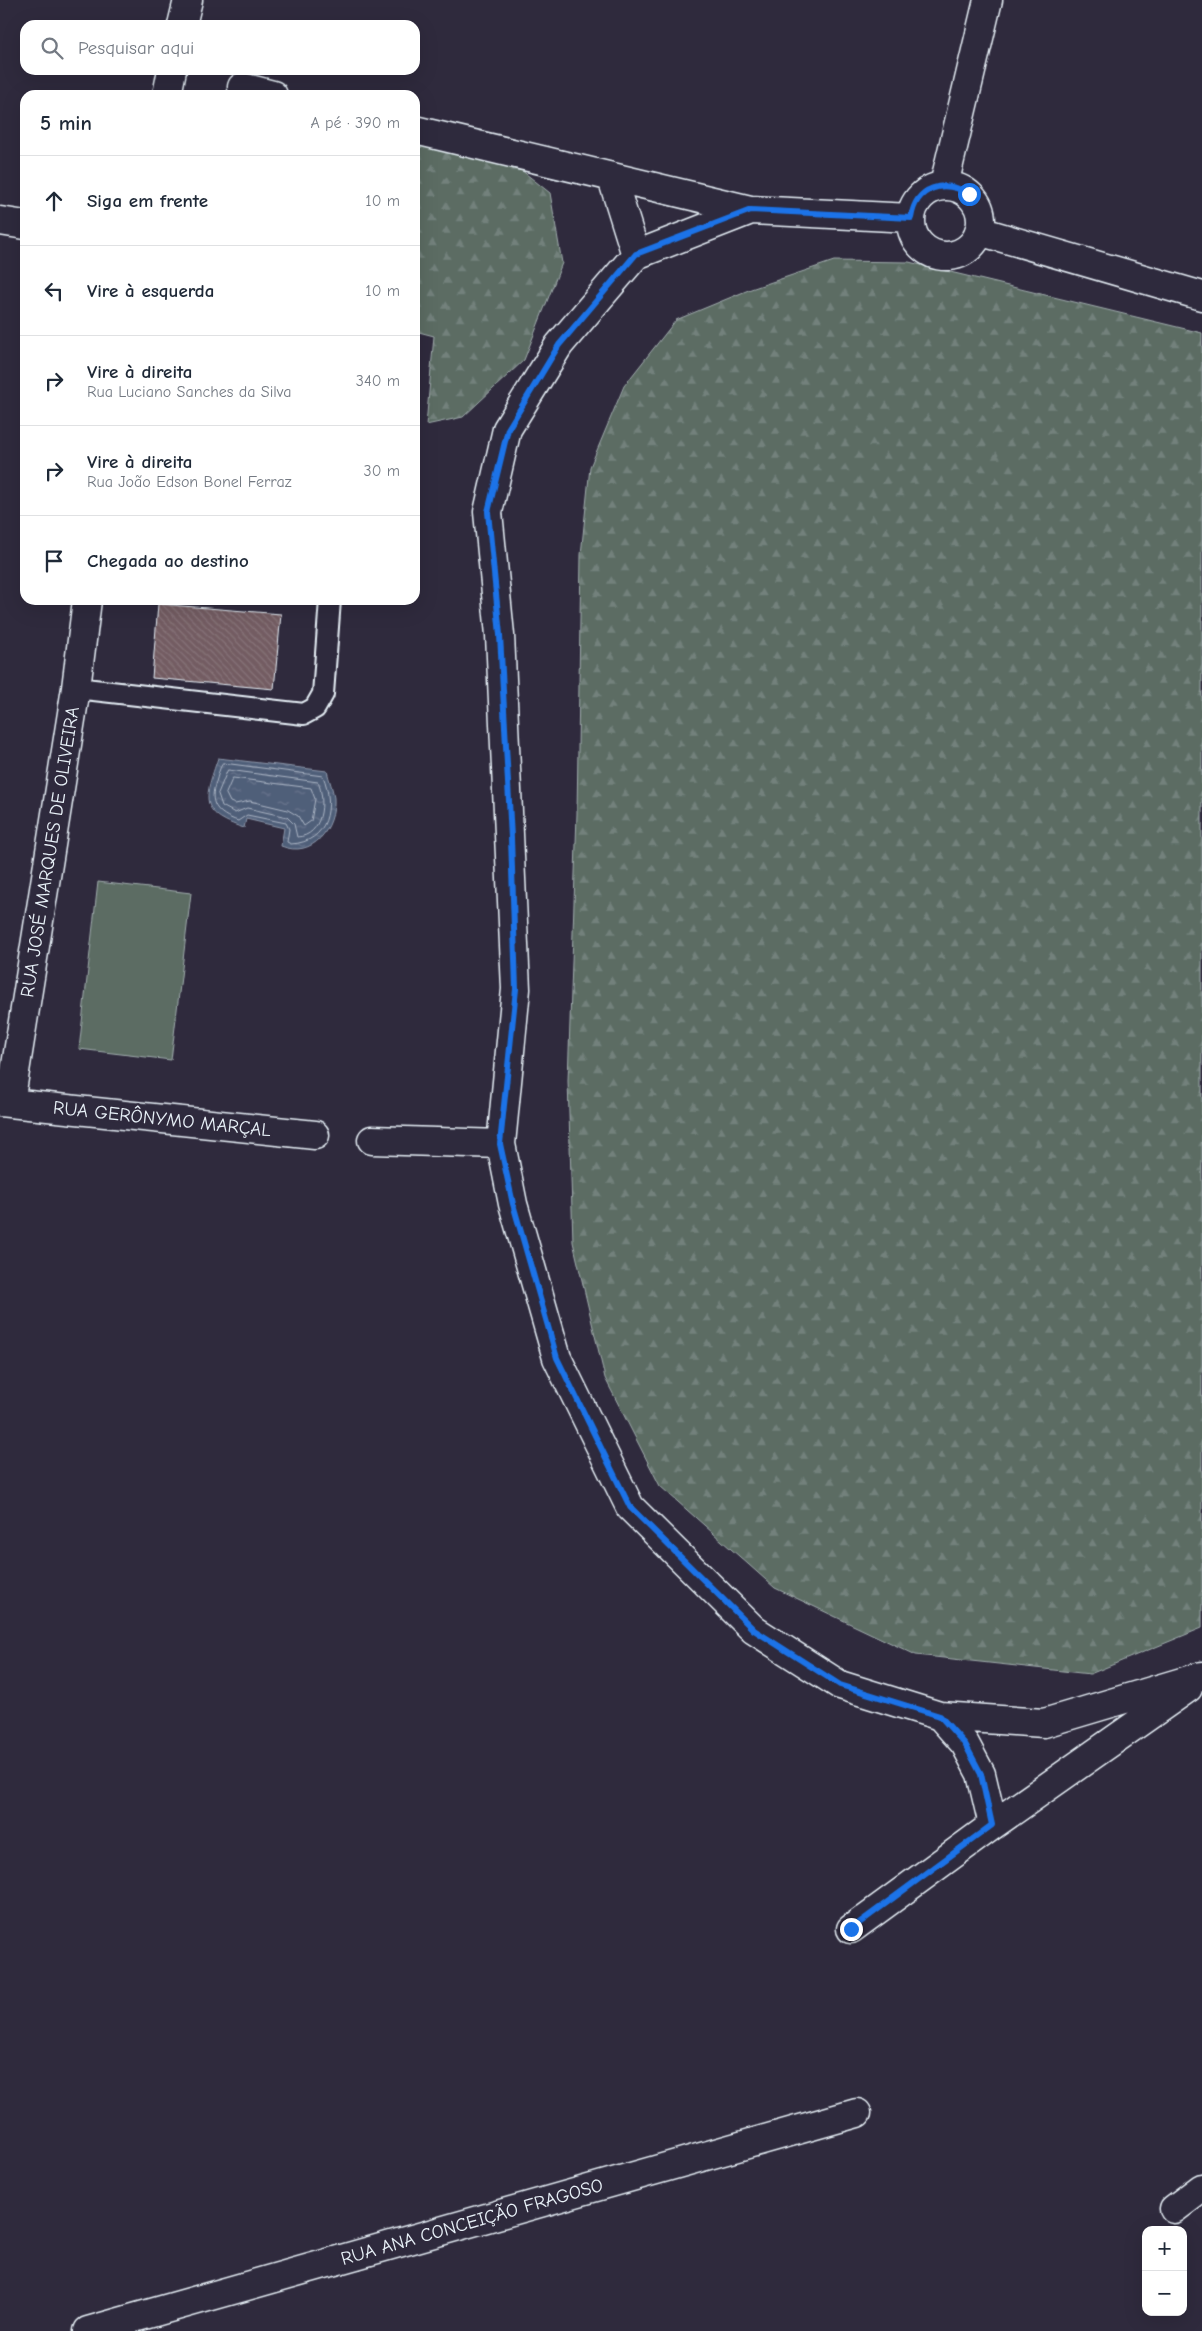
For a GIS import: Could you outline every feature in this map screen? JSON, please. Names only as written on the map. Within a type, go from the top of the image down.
[{"type":"street","points":[[183,20],[188,0]]},
{"type":"street","points":[[944,185],[988,0]]},
{"type":"street","points":[[168,90],[171,75]]},
{"type":"street","points":[[242,88],[251,90]]},
{"type":"street","points":[[420,131],[751,210],[911,218]]},
{"type":"street","points":[[612,178],[636,254]]},
{"type":"street","points":[[944,185],[958,187],[969,194],[977,206],[981,218],[979,231],[972,244],[961,252],[948,256],[934,254],[922,247],[914,236],[910,223],[912,209],[919,198],[930,189],[944,185]]},
{"type":"street","points":[[751,210],[636,254],[559,345],[508,429],[488,512],[500,635],[511,838],[516,989],[500,1144],[513,1204],[557,1358],[630,1507],[754,1630],[840,1685],[940,1716],[1044,1723],[1202,1677]]},
{"type":"street","points":[[0,221],[20,224]]},
{"type":"street","points":[[979,231],[1202,296]]},
{"type":"street","name":"RUA JOSÉ MARQUES DE OLIVEIRA","points":[[5,1102],[76,688],[86,605]]},
{"type":"street","name":"RUA GERÔNYMO MARÇAL","points":[[5,1102],[315,1135]]},
{"type":"street","points":[[372,1140],[500,1144]]},
{"type":"street","points":[[851,1929],[992,1825],[1202,1677]]},
{"type":"street","points":[[940,1716],[965,1744],[981,1774],[992,1825]]},
{"type":"street","name":"RUA ANA CONCEIÇÃO FRAGOSO","points":[[88,2331],[857,2113]]},
{"type":"street","points":[[1174,2209],[1202,2188]]},
{"type":"lane","points":[[76,688],[304,714],[315,708],[323,694],[330,605]]},
{"type":"green space","points":[[420,134],[496,150],[550,193],[562,263],[524,360],[463,417],[426,425],[434,336],[420,332]]},
{"type":"green space","points":[[834,261],[909,262],[1202,333],[1202,1628],[1090,1674],[916,1655],[775,1588],[660,1486],[605,1378],[573,1242],[568,1081],[577,814],[581,555],[590,467],[624,386],[676,320],[751,289]]},
{"type":"green space","points":[[98,882],[191,893],[171,1060],[79,1049]]},
{"type":"water","points":[[218,758],[327,771],[333,791],[334,809],[327,830],[312,844],[303,848],[293,849],[281,846],[284,828],[246,819],[244,828],[218,816],[208,802],[208,793]]},
{"type":"building","points":[[158,605],[281,614],[274,689],[152,678]]},
{"type":"route","points":[[851,1929],[992,1825],[981,1774],[965,1744],[940,1716],[840,1685],[754,1630],[630,1507],[557,1358],[513,1204],[500,1144],[516,989],[511,838],[500,635],[488,512],[508,429],[559,345],[636,254],[751,210],[911,218],[912,209],[919,198],[930,189],[944,185],[958,187],[969,194]]}]
